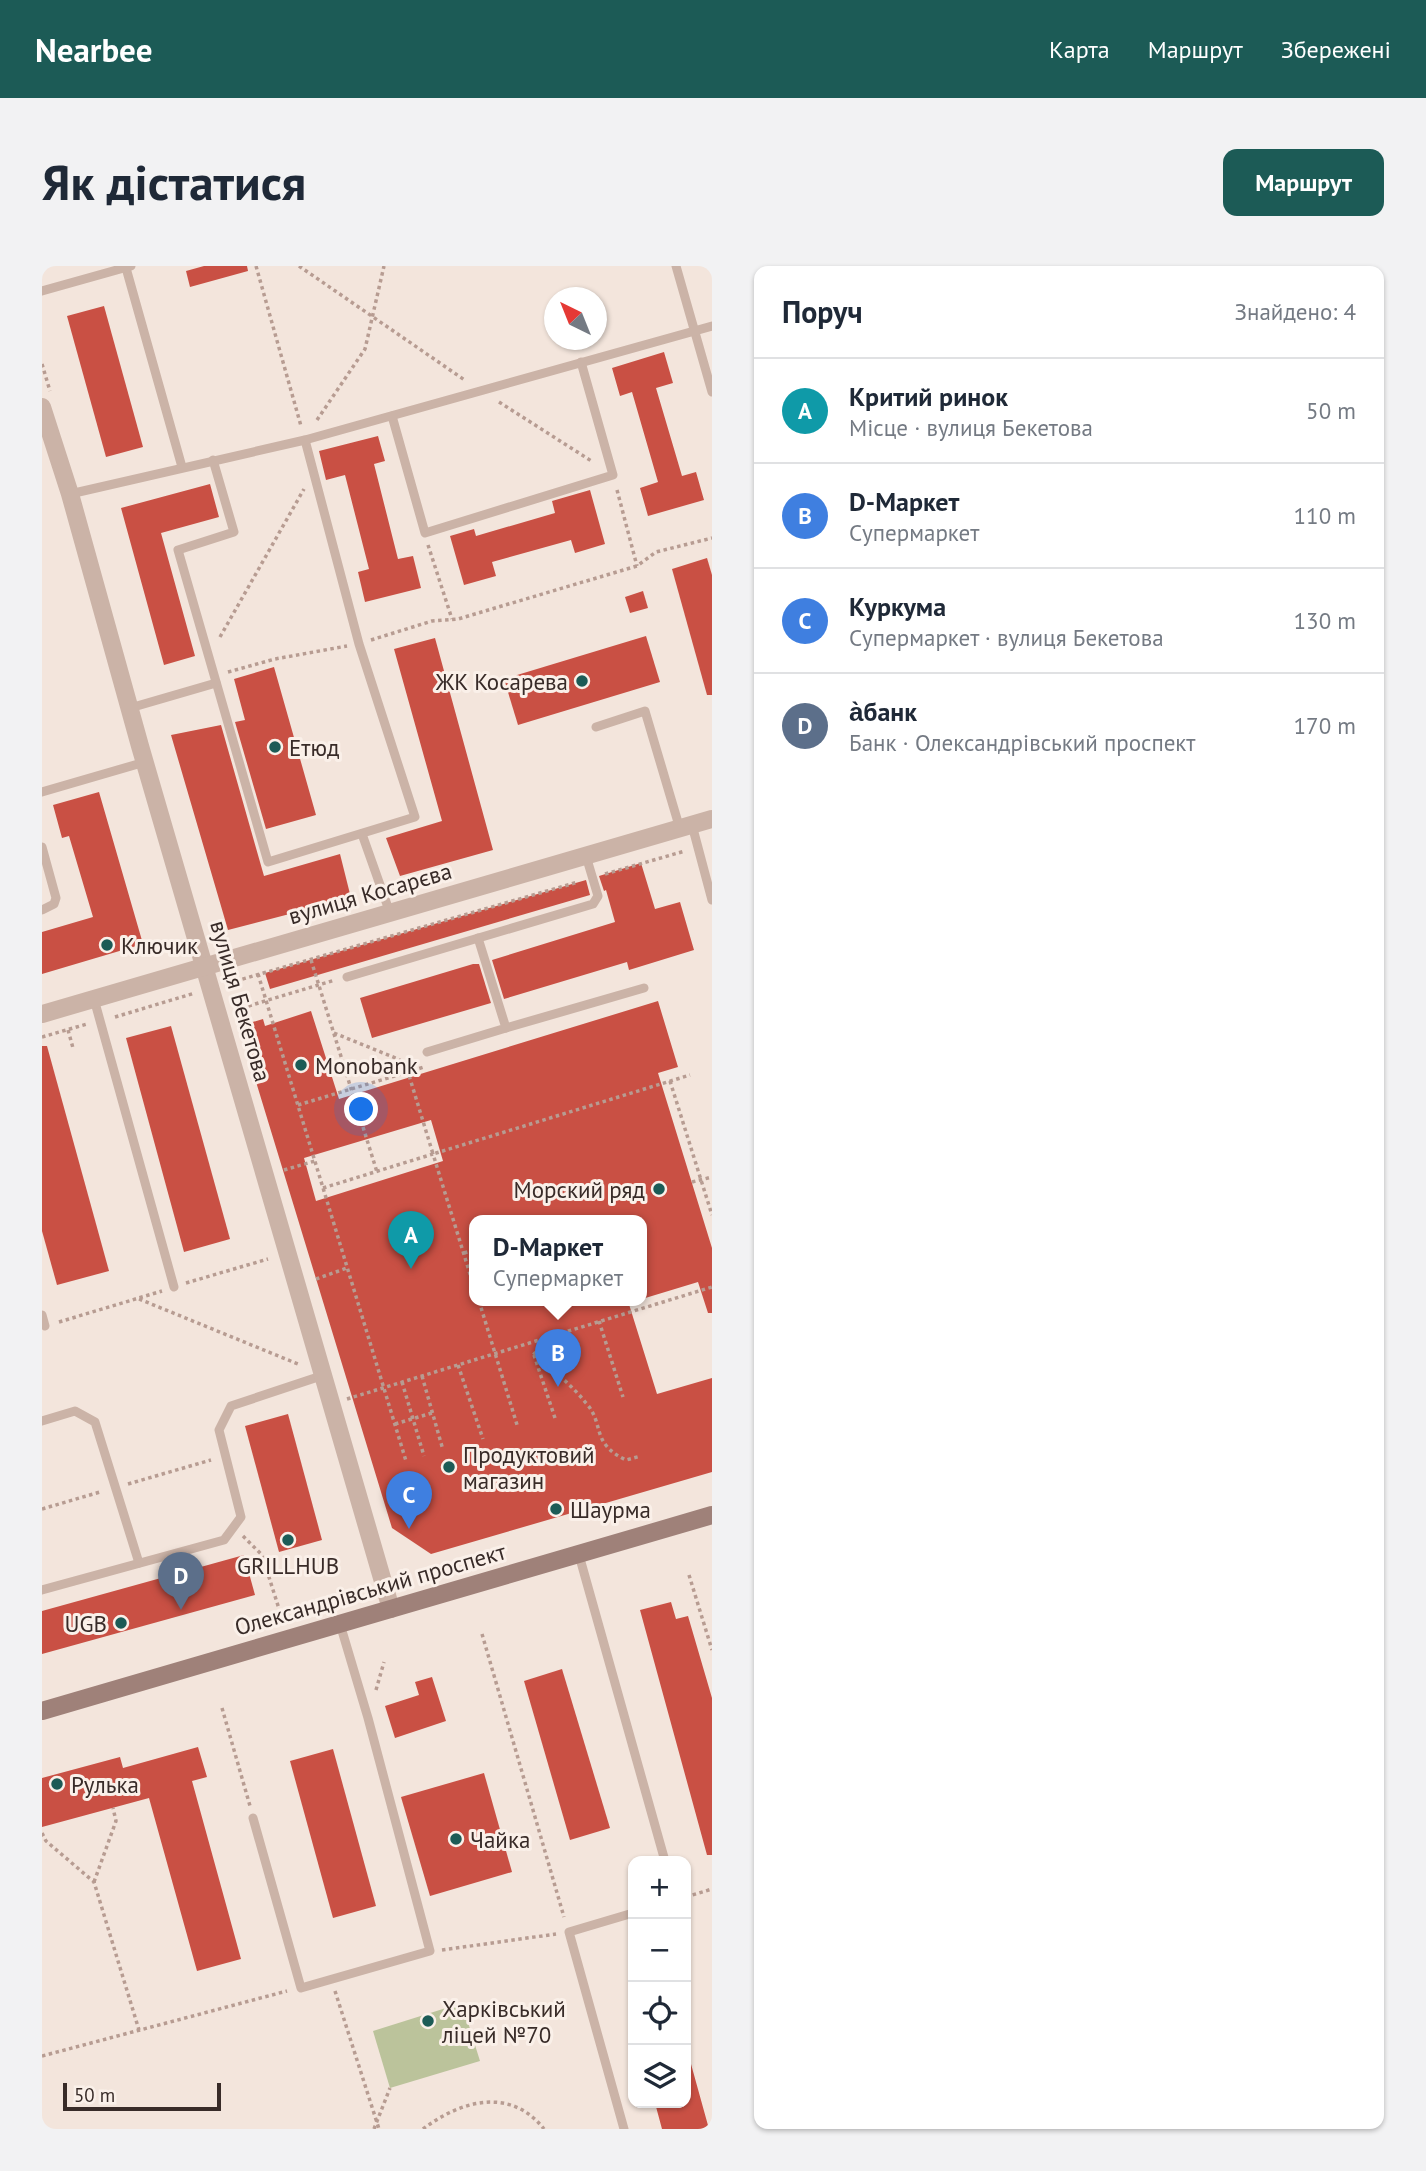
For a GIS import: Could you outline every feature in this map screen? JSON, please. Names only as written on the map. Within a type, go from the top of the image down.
[{"type":"main road","name":"Олександрівський проспект","points":[[42,1710],[712,1515]]},
{"type":"street","name":"вулиця Бекетова","points":[[42,407],[70,494],[391,1609]]},
{"type":"street","name":"вулиця Косарєва","points":[[42,1014],[712,819]]},
{"type":"lane","points":[[676,266],[712,392]]},
{"type":"lane","points":[[42,291],[129,267],[182,467]]},
{"type":"lane","points":[[70,494],[305,440],[712,326]]},
{"type":"lane","points":[[391,416],[425,533],[613,475],[581,362]]},
{"type":"lane","points":[[213,460],[234,532],[178,550],[268,862],[415,817],[359,644],[305,440]]},
{"type":"lane","points":[[130,708],[216,683]]},
{"type":"lane","points":[[596,727],[645,711],[712,900]]},
{"type":"lane","points":[[42,792],[145,762]]},
{"type":"lane","points":[[362,834],[390,913]]},
{"type":"lane","points":[[42,847],[56,898],[54,904],[42,910]]},
{"type":"lane","points":[[347,977],[593,904],[598,896],[586,856]]},
{"type":"lane","points":[[478,938],[506,1028]]},
{"type":"lane","points":[[427,1052],[644,988]]},
{"type":"lane","points":[[94,999],[174,1287]]},
{"type":"lane","points":[[42,1315],[45,1326]]},
{"type":"lane","points":[[42,1590],[225,1540],[241,1517],[219,1430],[231,1406],[324,1375]]},
{"type":"lane","points":[[42,1420],[75,1411],[95,1422],[139,1563]]},
{"type":"lane","points":[[579,1555],[664,1856]]},
{"type":"lane","points":[[253,1818],[302,1988],[430,1951],[340,1624]]},
{"type":"lane","points":[[624,2129],[569,1933],[628,1915]]},
{"type":"path","points":[[256,266],[305,440]]},
{"type":"path","points":[[299,266],[481,390],[613,475],[637,566]]},
{"type":"path","points":[[305,440],[365,349],[384,266]]},
{"type":"path","points":[[208,657],[313,472]]},
{"type":"path","points":[[425,533],[452,619]]},
{"type":"path","points":[[216,683],[228,672],[275,659],[359,644],[432,621],[452,619],[637,566],[656,552],[712,538]]},
{"type":"path","points":[[602,875],[686,851]]},
{"type":"path","points":[[42,1037],[589,878]]},
{"type":"path","points":[[311,959],[377,1172]]},
{"type":"path","points":[[258,974],[405,1461]]},
{"type":"path","points":[[227,1013],[347,977]]},
{"type":"path","points":[[68,1029],[74,1048]]},
{"type":"path","points":[[334,1034],[405,1064],[469,1270]]},
{"type":"path","points":[[298,1105],[408,1072]]},
{"type":"path","points":[[323,1188],[690,1075]]},
{"type":"path","points":[[670,1081],[712,1215]]},
{"type":"path","points":[[265,1176],[315,1161]]},
{"type":"path","points":[[692,1182],[712,1177]]},
{"type":"path","points":[[464,1253],[469,1252]]},
{"type":"path","points":[[45,1326],[268,1259]]},
{"type":"path","points":[[297,1284],[347,1268]]},
{"type":"path","points":[[332,1404],[712,1287]]},
{"type":"path","points":[[137,1298],[298,1364]]},
{"type":"path","points":[[481,1306],[518,1428]]},
{"type":"path","points":[[599,1321],[623,1397]]},
{"type":"path","points":[[529,1343],[555,1418]]},
{"type":"path","points":[[533,1352],[589,1405],[601,1439],[612,1454],[626,1460],[641,1456]]},
{"type":"path","points":[[458,1365],[483,1438]]},
{"type":"path","points":[[422,1376],[443,1450]]},
{"type":"path","points":[[402,1382],[424,1456]]},
{"type":"path","points":[[395,1424],[432,1413]]},
{"type":"path","points":[[42,1509],[225,1455]]},
{"type":"path","points":[[233,1528],[258,1548],[262,1555],[280,1612]]},
{"type":"path","points":[[689,1575],[712,1650]]},
{"type":"path","points":[[430,1951],[569,1933],[482,1634]]},
{"type":"path","points":[[222,1707],[253,1818]]},
{"type":"path","points":[[94,1882],[116,1821],[113,1808]]},
{"type":"path","points":[[42,1833],[46,1841],[94,1882],[139,2031]]},
{"type":"path","points":[[691,1895],[712,1889]]},
{"type":"path","points":[[331,1980],[377,2122]]},
{"type":"path","points":[[42,2056],[302,1988]]},
{"type":"path","points":[[376,2129],[390,2088]]},
{"type":"path","points":[[423,2129],[454,2109],[492,2101],[525,2113],[544,2129]]},
{"type":"green space","points":[[462,2003],[480,2061],[390,2088],[373,2031]]},
{"type":"building","points":[[204,266],[247,266],[248,271],[190,287],[186,271]]},
{"type":"building","points":[[104,306],[143,447],[106,457],[67,316]]},
{"type":"building","points":[[664,352],[673,383],[656,388],[682,476],[696,472],[704,500],[648,516],[640,488],[658,482],[632,392],[620,396],[612,368]]},
{"type":"building","points":[[378,436],[385,461],[374,464],[398,559],[413,556],[421,588],[365,602],[358,572],[369,569],[345,475],[326,480],[319,451]]},
{"type":"building","points":[[210,484],[219,517],[161,533],[195,656],[164,665],[121,508]]},
{"type":"building","points":[[590,490],[605,544],[575,553],[571,540],[492,562],[496,576],[464,585],[450,536],[474,529],[476,536],[555,513],[552,501]]},
{"type":"building","points":[[707,558],[712,575],[712,695],[707,695],[672,569]]},
{"type":"building","points":[[643,591],[648,608],[630,613],[625,597]]},
{"type":"building","name":"ЖК Косарева","points":[[646,636],[660,682],[518,725],[504,679]]},
{"type":"building","points":[[435,638],[493,850],[400,876],[386,838],[442,821],[394,649]]},
{"type":"building","name":"Етюд","points":[[274,667],[316,815],[266,829],[235,722],[245,720],[234,679]]},
{"type":"building","points":[[221,725],[264,876],[340,854],[351,898],[228,930],[171,735]]},
{"type":"building","points":[[99,792],[143,944],[42,974],[42,932],[93,917],[69,836],[62,838],[53,805]]},
{"type":"building","points":[[641,863],[655,909],[680,902],[694,950],[629,970],[627,962],[504,999],[492,960],[615,922],[599,876]]},
{"type":"building","points":[[586,880],[590,895],[270,989],[265,973]]},
{"type":"building","points":[[479,964],[491,1003],[372,1038],[360,998]]},
{"type":"building","points":[[658,1001],[678,1067],[658,1073],[712,1248],[712,1313],[708,1313],[698,1282],[647,1297],[647,1215],[469,1215],[469,1306],[630,1306],[657,1394],[712,1378],[712,1472],[431,1554],[392,1528],[239,1026],[263,1019],[265,1026],[311,1011],[339,1099]],"holes":[[[431,1120],[443,1161],[316,1201],[304,1158]]]},
{"type":"building","points":[[171,1026],[230,1239],[184,1252],[126,1038]]},
{"type":"building","points":[[42,1046],[47,1046],[109,1271],[57,1285],[42,1231]]},
{"type":"building","points":[[288,1414],[322,1540],[279,1552],[245,1426]]},
{"type":"building","points":[[244,1555],[255,1595],[42,1654],[42,1611]]},
{"type":"building","points":[[671,1602],[676,1619],[688,1616],[712,1698],[712,1855],[707,1855],[640,1610]]},
{"type":"building","points":[[562,1669],[610,1828],[570,1840],[524,1681]]},
{"type":"building","points":[[432,1677],[446,1721],[395,1738],[385,1706],[419,1695],[415,1682]]},
{"type":"building","points":[[198,1747],[207,1777],[192,1781],[241,1959],[197,1971],[149,1798],[42,1827],[42,1778],[120,1757],[123,1768]]},
{"type":"building","points":[[333,1749],[376,1906],[333,1918],[290,1761]]},
{"type":"building","points":[[484,1773],[512,1872],[430,1896],[401,1797]]},
{"type":"building","points":[[691,2064],[709,2129],[662,2129],[656,2108],[691,2108]]},
{"type":"place","name":"ЖК Косарева","points":[[582,681]]},
{"type":"place","name":"Етюд","points":[[275,747]]},
{"type":"place","name":"Ключик","points":[[107,945]]},
{"type":"place","name":"Monobank","points":[[301,1065]]},
{"type":"place","name":"Морский ряд","points":[[659,1189]]},
{"type":"place","name":"Критий ринок","points":[[411,1269]]},
{"type":"place","name":"D-Mаркет","points":[[558,1387]]},
{"type":"place","name":"Продуктовий магазин","points":[[449,1467]]},
{"type":"place","name":"Шаурма","points":[[556,1509]]},
{"type":"place","name":"Куркума","points":[[409,1529]]},
{"type":"place","name":"GRILLHUB","points":[[288,1540]]},
{"type":"place","name":"а̀банк","points":[[181,1610]]},
{"type":"place","name":"UGB","points":[[121,1623]]},
{"type":"place","name":"Рулька","points":[[57,1784]]},
{"type":"place","name":"Чайка","points":[[456,1839]]},
{"type":"place","name":"Харківський ліцей №70","points":[[428,2021]]}]
